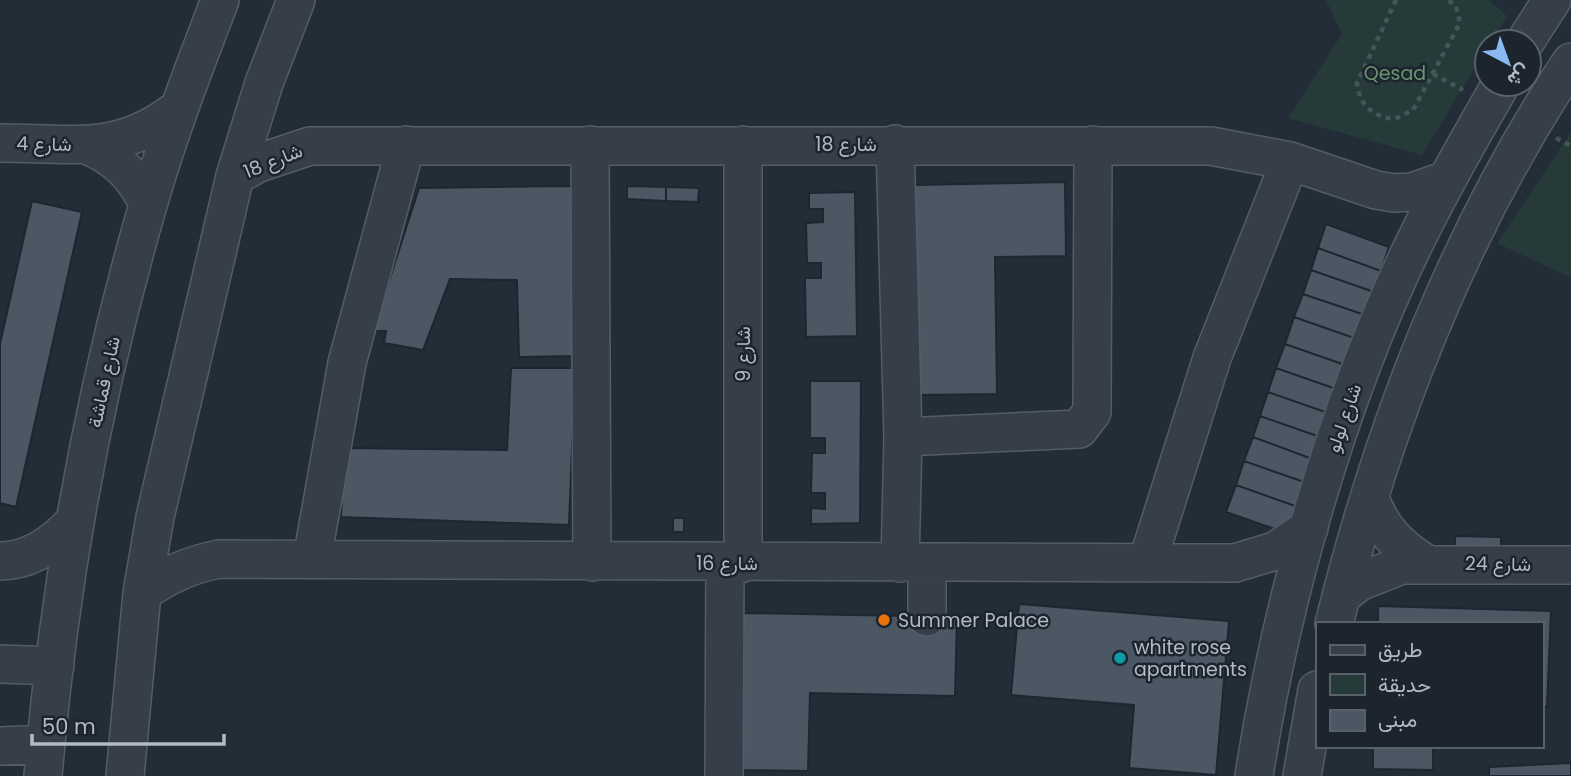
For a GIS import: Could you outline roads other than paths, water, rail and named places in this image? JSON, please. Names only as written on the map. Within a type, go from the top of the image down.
[{"type":"street","name":"شارع قماشة","points":[[45,760],[61,615],[75,521],[106,365],[148,204],[179,108],[220,0]]},
{"type":"street","points":[[125,776],[142,593],[155,517],[235,176],[264,83],[296,0]]},
{"type":"street","points":[[1337,610],[1402,401],[1439,306],[1482,214],[1530,124],[1571,62]]},
{"type":"street","name":"شارع 18","points":[[264,83],[273,108],[289,130],[310,146]]},
{"type":"street","name":"شارع لولو","points":[[1254,776],[1264,716],[1287,618],[1338,433],[1372,340],[1412,249],[1493,98]]},
{"type":"street","points":[[1500,98],[1530,124]]},
{"type":"street","name":"شارع 4","points":[[0,143],[87,145],[137,136],[159,124],[179,108]]},
{"type":"street","points":[[895,144],[903,437],[914,563],[927,617]]},
{"type":"street","name":"شارع 18","points":[[235,176],[259,163],[310,146],[895,144],[1211,146],[1290,161],[1376,190],[1412,192],[1447,180]]},
{"type":"street","name":"شارع 4","points":[[87,145],[107,154],[124,168],[148,204]]},
{"type":"street","points":[[312,559],[347,363],[406,145]]},
{"type":"street","points":[[590,145],[592,562]]},
{"type":"street","name":"شارع 9","points":[[724,776],[734,563],[743,145]]},
{"type":"street","points":[[903,437],[1079,429],[1092,412],[1093,145]]},
{"type":"street","points":[[1147,563],[1212,358],[1290,161]]},
{"type":"street","points":[[1376,190],[1397,218],[1412,249]]},
{"type":"street","points":[[1370,498],[1378,518],[1390,536],[1424,563]]},
{"type":"street","name":"شارع 16","points":[[155,517],[172,536],[195,551],[219,559]]},
{"type":"street","points":[[4,561],[46,547],[75,521]]},
{"type":"street","name":"شارع 16","points":[[142,593],[165,576],[191,565],[219,559],[1235,563],[1275,551],[1310,528]]},
{"type":"street","points":[[4,561],[39,583],[61,615]]},
{"type":"street","points":[[1235,563],[1266,586],[1287,618]]},
{"type":"street","name":"شارع 24","points":[[1337,610],[1380,571],[1424,563],[1571,565]]},
{"type":"street","points":[[0,664],[55,666]]},
{"type":"street","points":[[1302,776],[1316,696]]},
{"type":"street","points":[[0,746],[45,760]]},
{"type":"place","name":"Summer Palace","points":[[884,620]]},
{"type":"place","name":"white rose apartments","points":[[1120,658]]},
{"type":"park label","name":"Qesad","points":[[1395,73]]}]
